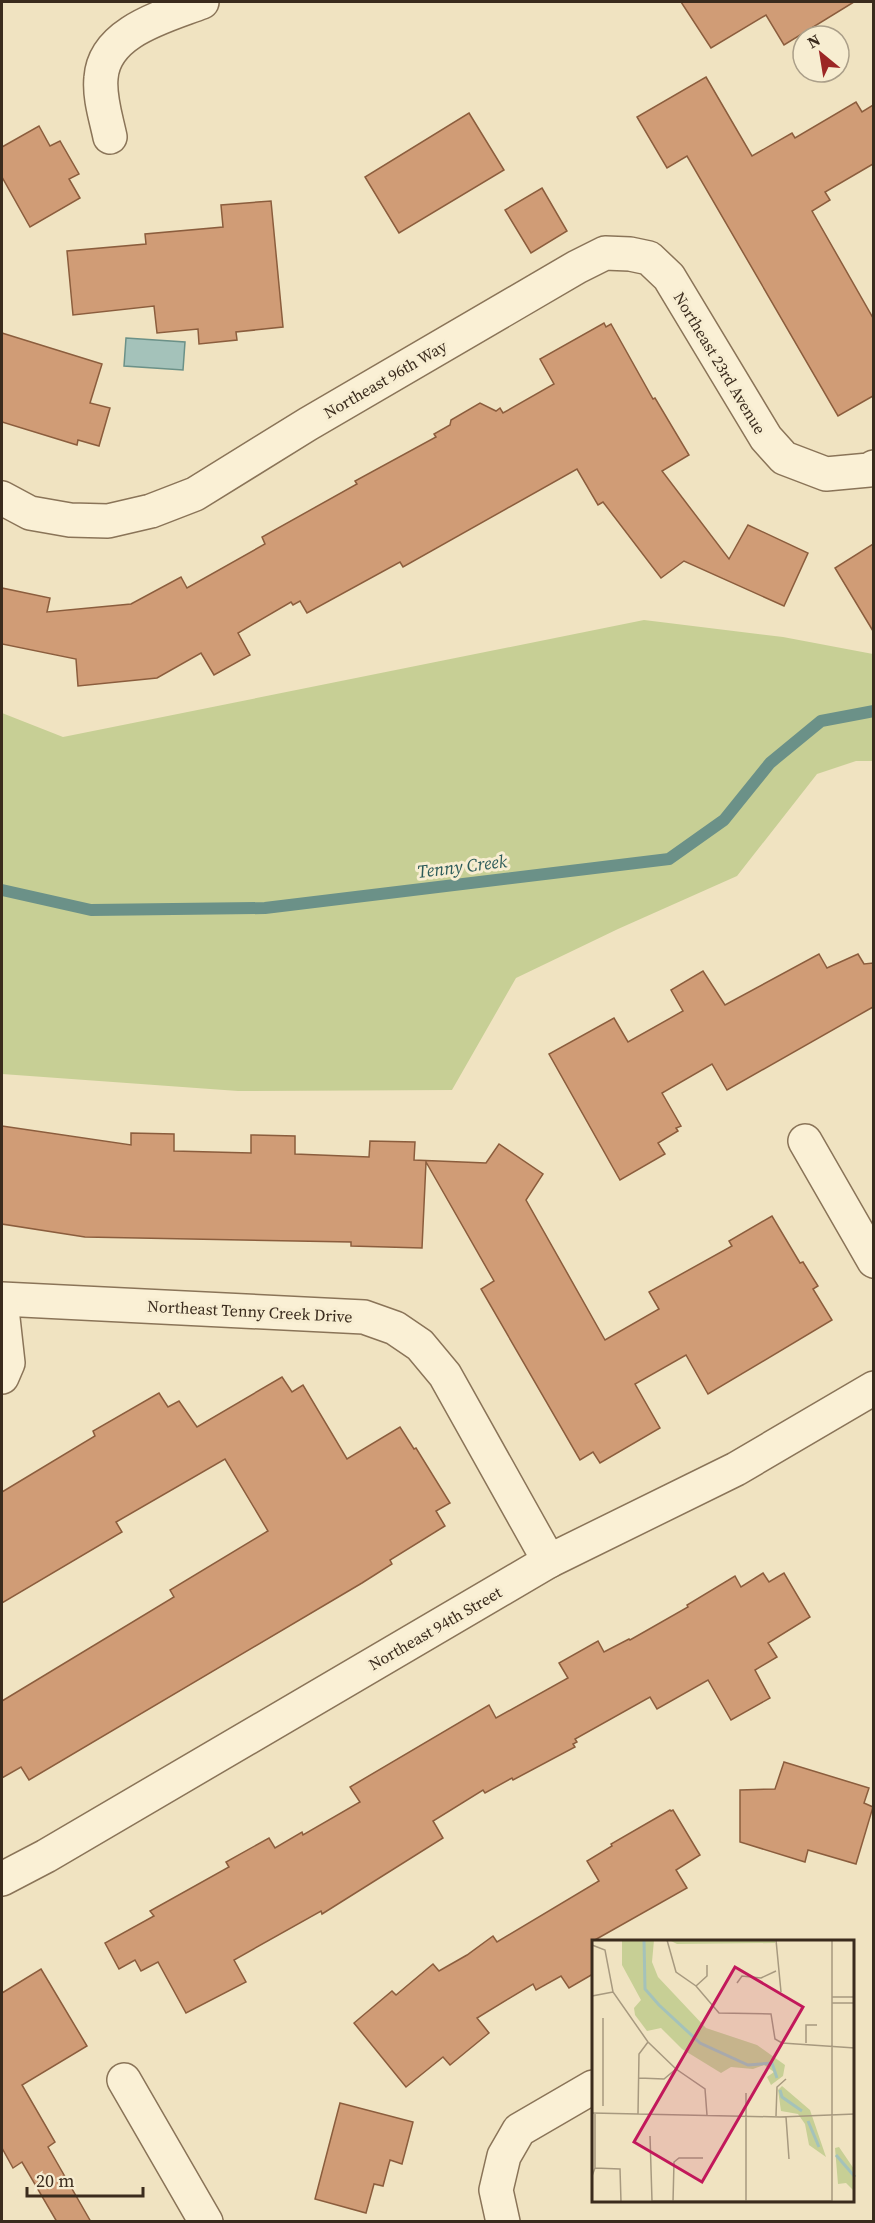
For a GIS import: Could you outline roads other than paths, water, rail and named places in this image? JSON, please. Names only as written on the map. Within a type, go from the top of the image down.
[{"type":"street","points":[[110,137],[102,98],[101,77],[105,62],[122,36],[202,2]]},
{"type":"street","name":"Northeast 23rd Avenue","points":[[577,267],[604,253],[630,254],[649,258],[669,278],[766,438],[784,458],[826,474],[871,468]]},
{"type":"street","name":"Northeast 96th Way","points":[[2,498],[30,513],[70,520],[108,520],[151,511],[195,494],[308,424],[577,267]]},
{"type":"street","points":[[805,1141],[873,1261]]},
{"type":"street","name":"Northeast Tenny Creek Drive","points":[[2,1299],[364,1317],[395,1328],[420,1345],[445,1375],[549,1561]]},
{"type":"street","points":[[2,1310],[8,1363],[2,1377]]},
{"type":"street","name":"Northeast 94th Street","points":[[2,1879],[46,1856],[549,1561],[736,1469],[873,1388]]},
{"type":"street","points":[[124,2080],[206,2222]]},
{"type":"street","points":[[503,2222],[496,2190],[504,2156],[519,2130],[592,2088]]},
{"type":"water","points":[[126,338],[185,342],[183,370],[124,366]]},
{"type":"waterway","name":"Tenny Creek","points":[[2,890],[91,910],[265,908],[669,859],[724,820],[770,763],[821,721],[874,711]]}]
